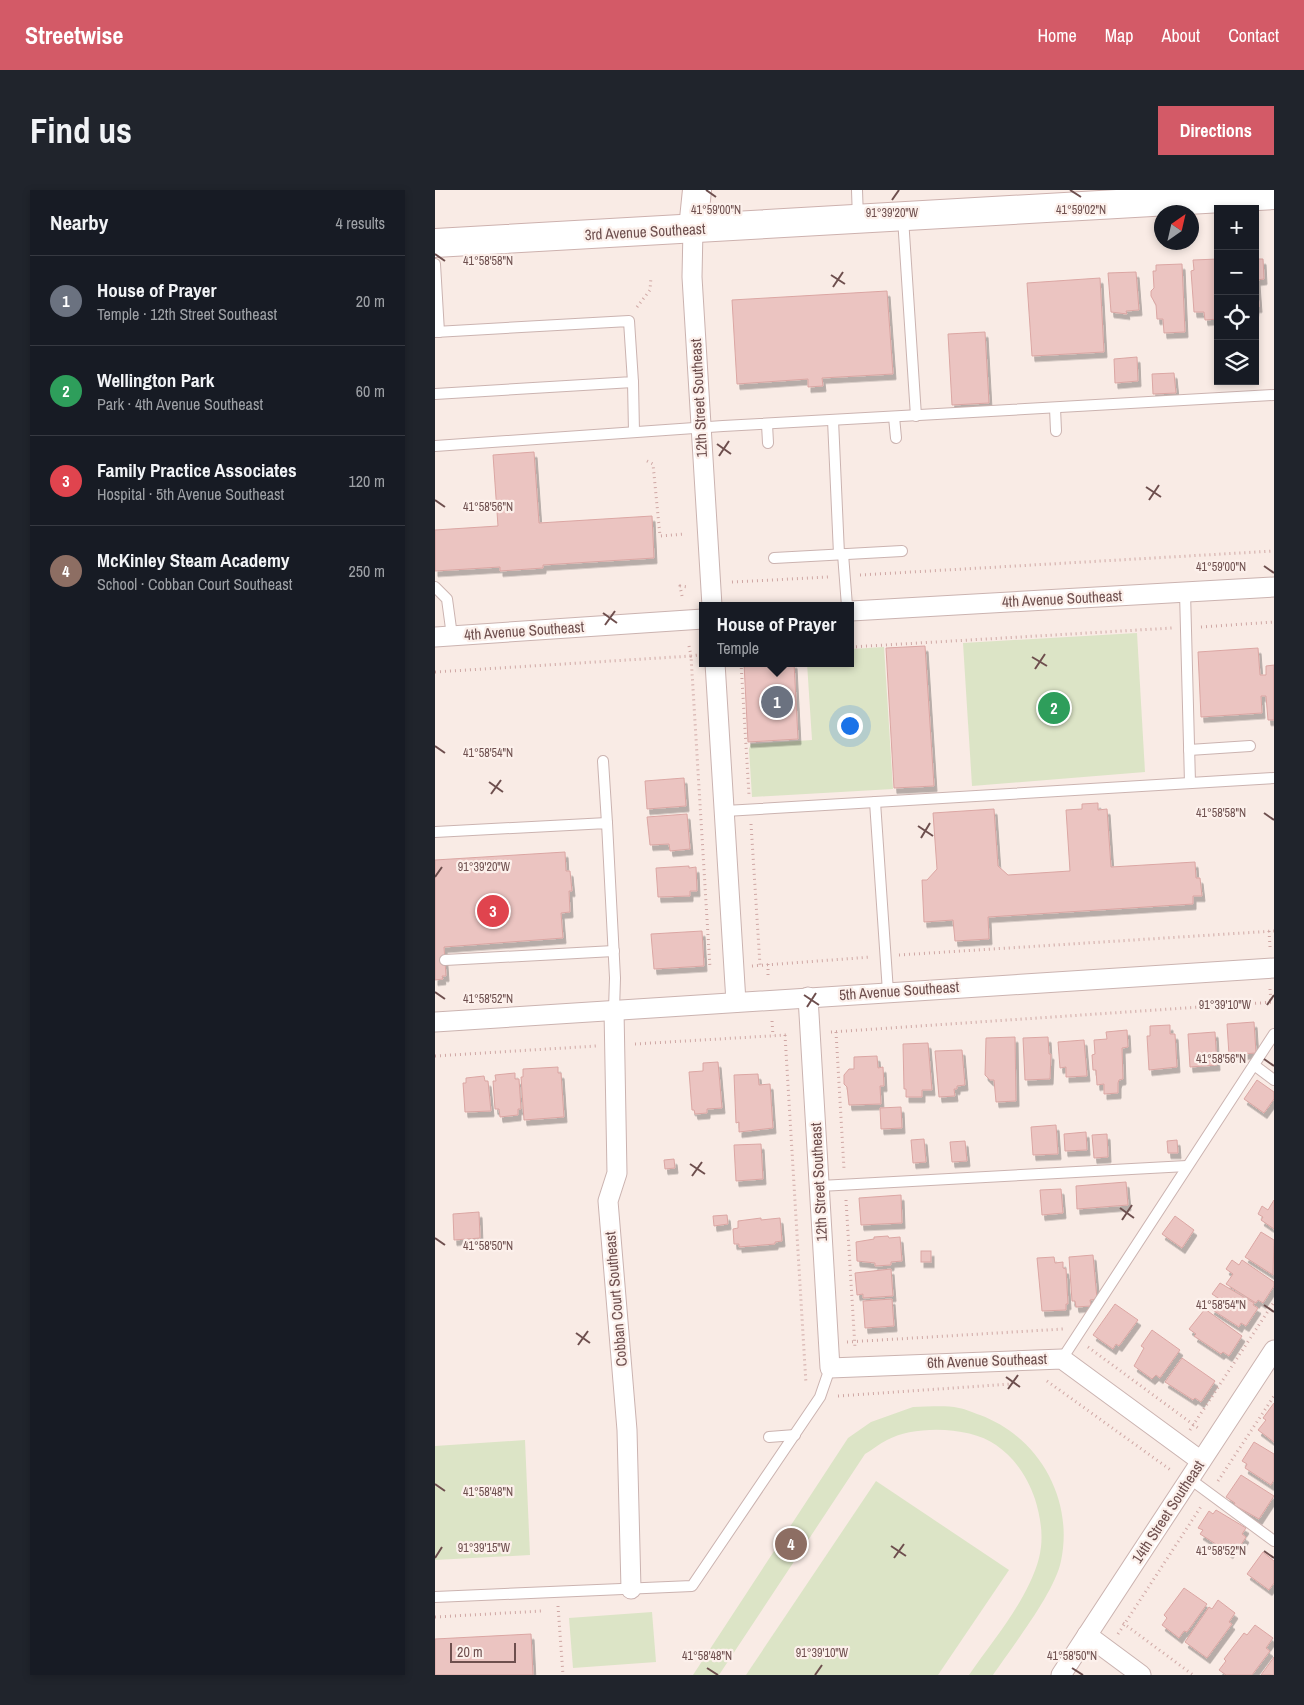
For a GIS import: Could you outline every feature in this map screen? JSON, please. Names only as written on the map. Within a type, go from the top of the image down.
[{"type":"main road","name":"12th Street Southeast","points":[[693,229],[697,190]]},
{"type":"main road","name":"3rd Avenue Southeast","points":[[435,243],[859,220],[1234,194],[1274,195]]},
{"type":"street","name":"12th Street Southeast","points":[[693,229],[692,272],[712,602]]},
{"type":"street","name":"4th Avenue Southeast","points":[[854,611],[1274,587]]},
{"type":"street","name":"4th Avenue Southeast","points":[[443,637],[699,619]]},
{"type":"street","points":[[715,667],[736,1002]]},
{"type":"street","name":"5th Avenue Southeast","points":[[435,1022],[1274,968]]},
{"type":"street","name":"12th Street Southeast","points":[[808,997],[830,1368]]},
{"type":"street","name":"Cobban Court Southeast","points":[[614,1010],[617,1173],[608,1201],[627,1430],[631,1589]]},
{"type":"street","name":"14th Street Southeast","points":[[1061,1675],[1182,1476],[1201,1461],[1274,1350]]},
{"type":"street","name":"6th Avenue Southeast","points":[[830,1368],[1062,1359],[1201,1461]]},
{"type":"street","points":[[1087,1635],[1141,1675]]},
{"type":"lane","points":[[857,190],[859,220]]},
{"type":"lane","points":[[903,217],[915,416]]},
{"type":"lane","points":[[435,264],[437,332],[629,320],[634,432]]},
{"type":"lane","points":[[435,394],[633,382]]},
{"type":"lane","points":[[435,446],[634,432],[1274,395]]},
{"type":"lane","points":[[1055,408],[1056,431]]},
{"type":"lane","points":[[895,417],[896,438]]},
{"type":"lane","points":[[833,420],[841,554],[847,602]]},
{"type":"lane","points":[[767,424],[768,444]]},
{"type":"lane","points":[[774,558],[902,551]]},
{"type":"lane","points":[[435,587],[447,599],[443,637]]},
{"type":"lane","points":[[1185,592],[1190,783]]},
{"type":"lane","points":[[1189,750],[1250,746]]},
{"type":"lane","points":[[603,761],[614,951],[614,1010]]},
{"type":"lane","points":[[725,811],[1274,778]]},
{"type":"lane","points":[[875,802],[888,992]]},
{"type":"lane","points":[[435,832],[607,824]]},
{"type":"lane","points":[[445,960],[614,951]]},
{"type":"lane","points":[[1062,1359],[1274,1034]]},
{"type":"lane","points":[[1254,1065],[1274,1080]]},
{"type":"lane","points":[[820,1186],[1187,1166]]},
{"type":"lane","points":[[435,1597],[692,1586],[820,1397],[830,1368]]},
{"type":"lane","points":[[769,1437],[795,1435]]},
{"type":"lane","points":[[1182,1476],[1274,1541]]},
{"type":"path","points":[[629,320],[650,290],[651,277]]},
{"type":"path","points":[[647,461],[653,464],[660,536],[685,534]]},
{"type":"path","points":[[732,582],[1274,551]]},
{"type":"path","points":[[682,596],[680,586],[689,587]]},
{"type":"path","points":[[854,647],[1274,622]]},
{"type":"path","points":[[689,646],[710,968]]},
{"type":"path","points":[[435,672],[698,655]]},
{"type":"path","points":[[1269,931],[1270,947]]},
{"type":"path","points":[[760,965],[1274,931]]},
{"type":"path","points":[[768,964],[768,979]]},
{"type":"path","points":[[827,1032],[1273,1002],[1270,989]]},
{"type":"path","points":[[772,1021],[773,1036]]},
{"type":"path","points":[[785,1035],[807,1389]]},
{"type":"path","points":[[1189,1433],[1274,1302]]},
{"type":"path","points":[[1037,1382],[1047,1381],[1182,1476]]},
{"type":"path","points":[[835,1396],[1018,1383]]},
{"type":"path","points":[[1116,1636],[1274,1396]]},
{"type":"path","points":[[557,1592],[563,1675]]},
{"type":"path","points":[[435,1617],[568,1609]]},
{"type":"path","points":[[1116,1618],[1193,1675]]},
{"type":"green space","points":[[1137,633],[1145,772],[972,786],[963,643]]},
{"type":"green space","points":[[884,647],[893,789],[752,797],[749,749],[751,744],[812,740],[807,667],[854,667],[854,649]]},
{"type":"green space","points":[[913,1407],[953,1407],[980,1415],[1001,1425],[1019,1438],[1035,1455],[1057,1493],[1062,1515],[1064,1538],[1057,1574],[1051,1588],[1032,1619],[993,1675],[969,1675],[1009,1619],[1034,1574],[1041,1543],[1039,1514],[1035,1499],[1025,1476],[1015,1462],[996,1445],[972,1434],[957,1431],[926,1430],[898,1435],[865,1454],[719,1675],[693,1675],[848,1438],[871,1422]]},
{"type":"green space","points":[[525,1440],[530,1555],[435,1560],[435,1446]]},
{"type":"green space","points":[[876,1481],[1009,1570],[938,1675],[746,1675]]},
{"type":"green space","points":[[652,1612],[656,1662],[573,1668],[569,1618]]},
{"type":"building","points":[[1214,259],[1214,319],[1205,320],[1204,312],[1194,312],[1191,271],[1194,270],[1193,260]]},
{"type":"building","points":[[1259,259],[1263,259],[1264,279],[1259,280]]},
{"type":"building","points":[[1182,264],[1185,332],[1164,333],[1163,319],[1157,319],[1156,305],[1151,296],[1151,291],[1154,288],[1153,271],[1156,271],[1156,265]]},
{"type":"building","points":[[1136,272],[1139,310],[1126,311],[1127,314],[1111,312],[1108,273]]},
{"type":"building","points":[[1100,278],[1104,352],[1032,356],[1027,283]]},
{"type":"building","points":[[887,291],[893,374],[822,378],[823,386],[808,387],[808,379],[737,384],[732,300]]},
{"type":"building","points":[[985,332],[989,403],[952,405],[948,334]]},
{"type":"building","points":[[1137,357],[1138,381],[1115,383],[1114,359]]},
{"type":"building","points":[[1174,373],[1176,393],[1153,394],[1152,374]]},
{"type":"building","points":[[534,452],[539,523],[652,516],[654,558],[543,565],[543,568],[500,571],[500,567],[435,571],[435,530],[498,526],[493,455]]},
{"type":"building","points":[[925,646],[934,786],[894,788],[886,648]]},
{"type":"building","points":[[1258,648],[1260,675],[1266,675],[1266,666],[1274,665],[1274,720],[1268,720],[1266,696],[1261,696],[1262,713],[1201,717],[1198,652]]},
{"type":"building","points":[[744,667],[794,667],[798,739],[748,742]]},
{"type":"building","points":[[684,778],[686,806],[647,809],[645,781]]},
{"type":"building","points":[[1098,803],[1098,810],[1107,809],[1111,867],[1195,862],[1196,878],[1200,878],[1202,896],[1193,896],[1193,904],[988,917],[989,939],[955,941],[953,920],[924,922],[922,880],[927,880],[937,869],[933,813],[994,809],[998,866],[1008,875],[1070,871],[1066,810],[1082,809],[1082,804]]},
{"type":"building","points":[[687,814],[690,849],[670,851],[669,844],[650,845],[647,817]]},
{"type":"building","points":[[565,852],[566,871],[570,871],[572,891],[569,891],[570,912],[561,913],[563,938],[444,947],[446,976],[442,976],[443,979],[435,980],[435,860]]},
{"type":"building","points":[[689,866],[689,868],[696,867],[697,891],[690,891],[690,896],[658,897],[656,868]]},
{"type":"building","points":[[702,931],[704,966],[654,969],[651,934]]},
{"type":"building","points":[[1254,1022],[1256,1053],[1229,1055],[1227,1024]]},
{"type":"building","points":[[1170,1025],[1170,1034],[1175,1034],[1177,1067],[1149,1070],[1147,1036],[1150,1036],[1150,1026]]},
{"type":"building","points":[[1127,1030],[1128,1047],[1122,1048],[1123,1079],[1119,1080],[1118,1093],[1104,1094],[1104,1084],[1097,1085],[1096,1070],[1093,1070],[1094,1040],[1107,1039],[1106,1032]]},
{"type":"building","points":[[1215,1032],[1217,1065],[1190,1067],[1188,1034]]},
{"type":"building","points":[[1015,1037],[1016,1101],[996,1102],[994,1080],[990,1080],[985,1075],[986,1038]]},
{"type":"building","points":[[1048,1037],[1049,1054],[1051,1054],[1050,1079],[1025,1080],[1023,1038]]},
{"type":"building","points":[[1084,1040],[1087,1076],[1066,1077],[1066,1067],[1060,1068],[1058,1042]]},
{"type":"building","points":[[928,1043],[932,1090],[922,1090],[922,1097],[906,1097],[906,1089],[904,1089],[903,1044]]},
{"type":"building","points":[[962,1050],[965,1085],[957,1086],[957,1089],[954,1089],[955,1096],[939,1097],[935,1051]]},
{"type":"building","points":[[877,1056],[878,1068],[883,1067],[884,1086],[880,1086],[881,1104],[849,1105],[844,1075],[849,1069],[854,1069],[854,1057]]},
{"type":"building","points":[[718,1062],[722,1108],[707,1109],[707,1113],[695,1114],[694,1110],[692,1110],[689,1072],[703,1071],[703,1063]]},
{"type":"building","points":[[558,1067],[558,1073],[561,1073],[564,1117],[524,1120],[521,1077],[523,1077],[523,1069]]},
{"type":"building","points":[[515,1073],[515,1079],[519,1079],[521,1109],[518,1109],[518,1115],[500,1117],[499,1109],[495,1109],[493,1081],[496,1081],[495,1075]]},
{"type":"building","points":[[758,1074],[759,1085],[770,1084],[773,1128],[739,1132],[739,1122],[736,1123],[734,1075]]},
{"type":"building","points":[[484,1076],[485,1081],[488,1081],[491,1111],[465,1112],[463,1083],[466,1083],[466,1078]]},
{"type":"building","points":[[1257,1080],[1274,1092],[1274,1099],[1264,1113],[1244,1099]]},
{"type":"building","points":[[901,1107],[902,1128],[881,1129],[880,1108]]},
{"type":"building","points":[[1056,1125],[1058,1154],[1033,1155],[1031,1127]]},
{"type":"building","points":[[1086,1132],[1087,1150],[1065,1151],[1064,1134]]},
{"type":"building","points":[[1107,1134],[1108,1157],[1094,1158],[1092,1135]]},
{"type":"building","points":[[924,1139],[926,1162],[913,1163],[911,1140]]},
{"type":"building","points":[[1177,1140],[1178,1153],[1168,1153],[1167,1141]]},
{"type":"building","points":[[965,1141],[967,1161],[952,1162],[950,1142]]},
{"type":"building","points":[[761,1144],[763,1179],[736,1181],[734,1145]]},
{"type":"building","points":[[674,1159],[675,1168],[665,1169],[664,1160]]},
{"type":"building","points":[[1126,1182],[1128,1205],[1077,1209],[1076,1186]]},
{"type":"building","points":[[1061,1189],[1063,1213],[1042,1215],[1040,1190]]},
{"type":"building","points":[[901,1195],[902,1223],[861,1225],[859,1198]]},
{"type":"building","points":[[1274,1200],[1274,1229],[1261,1220],[1263,1217],[1258,1214],[1262,1206],[1268,1210]]},
{"type":"building","points":[[479,1212],[480,1238],[454,1240],[453,1214]]},
{"type":"building","points":[[727,1215],[728,1224],[714,1226],[713,1216]]},
{"type":"building","points":[[1175,1216],[1194,1230],[1182,1248],[1162,1234]]},
{"type":"building","points":[[761,1218],[761,1220],[780,1218],[782,1241],[775,1242],[775,1244],[739,1247],[739,1244],[734,1244],[733,1229],[738,1228],[738,1221]]},
{"type":"building","points":[[1261,1232],[1274,1240],[1273,1275],[1245,1257]]},
{"type":"building","points":[[888,1236],[889,1238],[900,1237],[902,1261],[891,1262],[891,1265],[875,1266],[875,1263],[857,1261],[856,1242],[874,1239],[874,1237]]},
{"type":"building","points":[[921,1251],[931,1251],[931,1262],[921,1262]]},
{"type":"building","points":[[1093,1255],[1097,1299],[1090,1300],[1091,1306],[1076,1307],[1075,1301],[1072,1301],[1069,1257]]},
{"type":"building","points":[[1054,1257],[1055,1263],[1063,1262],[1063,1268],[1066,1269],[1068,1304],[1066,1304],[1066,1310],[1042,1311],[1037,1258]]},
{"type":"building","points":[[1232,1260],[1239,1265],[1242,1260],[1274,1282],[1274,1286],[1263,1303],[1258,1300],[1256,1303],[1226,1284],[1233,1274],[1226,1269]]},
{"type":"building","points":[[891,1269],[893,1296],[863,1298],[863,1294],[857,1295],[855,1273]]},
{"type":"building","points":[[1220,1283],[1254,1303],[1253,1305],[1258,1308],[1246,1326],[1241,1323],[1239,1327],[1211,1309],[1218,1298],[1212,1294]]},
{"type":"building","points":[[892,1299],[894,1326],[865,1328],[863,1301]]},
{"type":"building","points":[[1115,1304],[1138,1320],[1119,1346],[1116,1344],[1113,1349],[1093,1335]]},
{"type":"building","points":[[1205,1309],[1242,1336],[1229,1356],[1223,1352],[1221,1354],[1194,1336],[1196,1334],[1189,1329]]},
{"type":"building","points":[[1152,1330],[1180,1350],[1160,1378],[1156,1375],[1152,1379],[1134,1366],[1144,1348],[1141,1346]]},
{"type":"building","points":[[1182,1358],[1215,1381],[1201,1402],[1195,1398],[1193,1400],[1165,1382]]},
{"type":"building","points":[[1274,1403],[1274,1442],[1258,1430],[1266,1420],[1263,1418]]},
{"type":"building","points":[[1254,1442],[1274,1454],[1274,1480],[1271,1485],[1245,1468],[1247,1464],[1242,1461]]},
{"type":"building","points":[[1241,1475],[1274,1496],[1259,1519],[1234,1505],[1235,1503],[1226,1497]]},
{"type":"building","points":[[1216,1510],[1246,1528],[1242,1534],[1246,1537],[1239,1548],[1235,1545],[1230,1553],[1200,1534],[1203,1530],[1198,1528],[1209,1511],[1213,1514]]},
{"type":"building","points":[[1263,1552],[1274,1561],[1274,1583],[1269,1590],[1247,1574]]},
{"type":"building","points":[[1184,1588],[1207,1604],[1187,1632],[1184,1631],[1179,1638],[1162,1625],[1167,1618],[1164,1615]]},
{"type":"building","points":[[1218,1600],[1235,1613],[1229,1622],[1232,1624],[1207,1658],[1185,1642],[1209,1607],[1212,1609]]},
{"type":"building","points":[[1255,1625],[1273,1638],[1266,1648],[1270,1651],[1252,1675],[1226,1675],[1219,1670],[1226,1661],[1224,1659],[1244,1633],[1247,1635]]},
{"type":"building","points":[[531,1634],[533,1675],[435,1675],[435,1639]]},
{"type":"building","points":[[1274,1657],[1274,1675],[1261,1675]]},
{"type":"place","name":"House of Prayer","points":[[777,702]]},
{"type":"place","name":"Wellington Park","points":[[1054,708]]},
{"type":"place","name":"Family Practice Associates","points":[[493,911]]},
{"type":"place","name":"McKinley Steam Academy","points":[[791,1544]]}]
